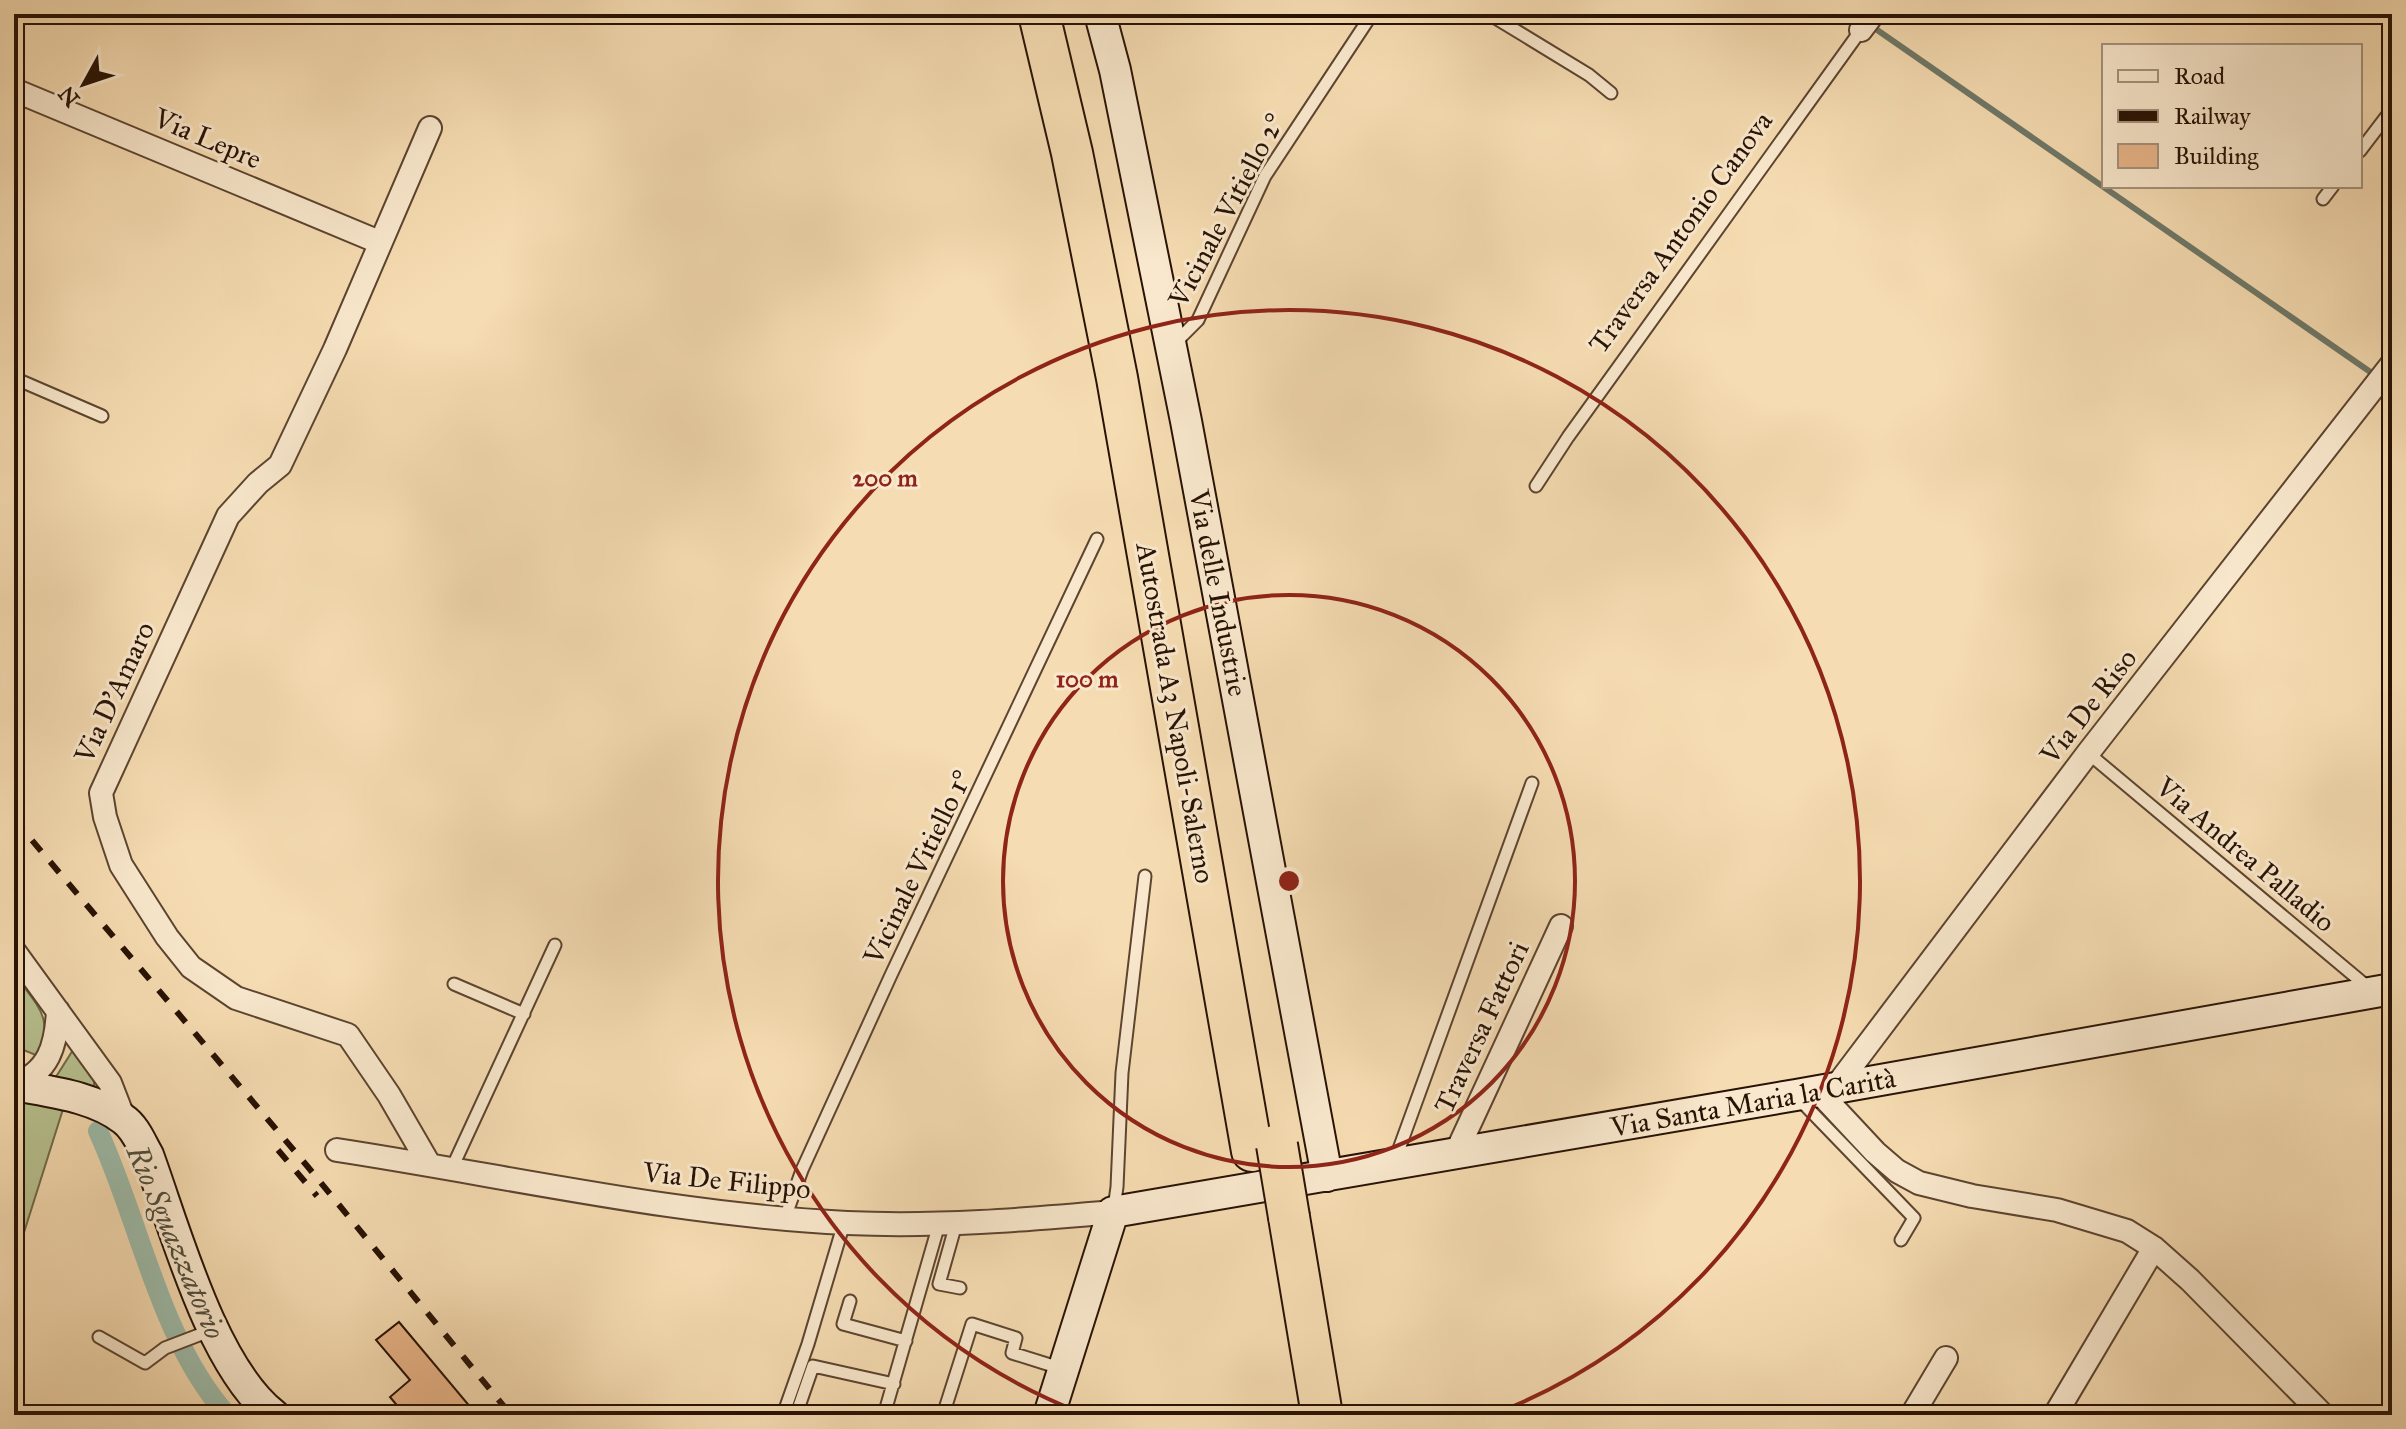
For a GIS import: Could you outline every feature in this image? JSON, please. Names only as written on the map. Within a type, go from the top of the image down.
[{"type":"highway","name":"Autostrada A3 Napoli-Salerno","points":[[1039,14],[1072,153],[1117,378],[1265,1148]]},
{"type":"highway","name":"Autostrada A3 Napoli-Salerno","points":[[1066,14],[1099,150],[1277,1219],[1322,1415]]},
{"type":"highway","name":"Autostrada A3 Napoli-Salerno","points":[[1277,1219],[1296,1415]]},
{"type":"street","name":"Via delle Industrie","points":[[1100,14],[1115,70],[1171,346],[1327,1176]]},
{"type":"street","name":"Via Lepre","points":[[14,90],[379,242]]},
{"type":"street","name":"Via D'Amaro","points":[[429,1164],[389,1095],[348,1035],[236,998],[191,967],[167,937],[121,865],[105,817],[101,793],[228,516],[258,483],[280,465],[335,349],[430,128]]},
{"type":"street","name":"Via De Riso","points":[[1816,1092],[2088,753],[2384,374]]},
{"type":"street","name":"Traversa Fattori","points":[[1456,1153],[1561,926]]},
{"type":"street","points":[[14,951],[110,1083],[124,1119],[148,1155],[204,1333],[245,1385],[274,1415]]},
{"type":"street","name":"Via Santa Maria la Carità","points":[[1113,1212],[1816,1092],[2383,990]]},
{"type":"street","points":[[14,1085],[39,1071],[48,1060],[54,1047],[58,1011]]},
{"type":"street","points":[[14,1085],[65,1094],[124,1119]]},
{"type":"street","points":[[1816,1092],[1875,1152],[1897,1171],[1919,1183],[1972,1196],[2057,1210],[2127,1231],[2154,1248],[2190,1280],[2323,1415]]},
{"type":"street","name":"Via De Filippo","points":[[337,1150],[577,1192],[714,1212],[844,1223],[947,1224],[1113,1212]]},
{"type":"street","points":[[1049,1415],[1113,1212]]},
{"type":"street","points":[[2055,1415],[2154,1248]]},
{"type":"street","points":[[1912,1415],[1946,1358]]},
{"type":"lane","name":"Vicinale Vitiello 2°","points":[[1171,346],[1198,320],[1265,176],[1372,14]]},
{"type":"lane","points":[[1489,14],[1589,75],[1611,93]]},
{"type":"lane","name":"Traversa Antonio Canova","points":[[1536,486],[1568,437],[1867,22]]},
{"type":"lane","points":[[2362,148],[2392,109]]},
{"type":"lane","points":[[2323,199],[2331,188]]},
{"type":"lane","points":[[14,378],[102,416]]},
{"type":"lane","name":"Vicinale Vitiello 1°","points":[[785,1218],[802,1170],[891,975],[1097,539]]},
{"type":"lane","name":"Via Andrea Palladio","points":[[2088,753],[2383,990]]},
{"type":"lane","points":[[1394,1164],[1532,783]]},
{"type":"lane","points":[[1113,1212],[1122,1073],[1145,876]]},
{"type":"lane","points":[[452,1168],[555,945]]},
{"type":"lane","points":[[454,984],[524,1014]]},
{"type":"lane","points":[[1816,1092],[1914,1218],[1901,1240]]},
{"type":"lane","points":[[783,1415],[844,1223]]},
{"type":"lane","points":[[947,1224],[939,1284],[960,1288]]},
{"type":"lane","points":[[884,1415],[947,1224]]},
{"type":"lane","points":[[850,1301],[843,1324],[906,1341]]},
{"type":"lane","points":[[943,1415],[972,1324],[1016,1338],[1012,1353],[1064,1369]]},
{"type":"lane","points":[[99,1337],[145,1363],[165,1348],[204,1333]]},
{"type":"lane","points":[[796,1415],[813,1366],[894,1384]]},
{"type":"green space","points":[[21,983],[43,1016],[44,1033],[38,1056],[14,1046],[14,1020]]},
{"type":"green space","points":[[73,1050],[94,1078],[94,1086],[87,1090],[54,1080]]},
{"type":"green space","points":[[14,1097],[64,1106],[14,1264]]},
{"type":"building","points":[[399,1322],[477,1415],[441,1415],[434,1407],[425,1415],[405,1415],[390,1397],[410,1380],[376,1340]]},
{"type":"waterway","points":[[1870,25],[2102,186]]},
{"type":"waterway","points":[[2105,188],[2392,387]]},
{"type":"waterway","name":"Rio Sguazzatorio","points":[[98,1131],[153,1279],[184,1352],[227,1415]]},
{"type":"railway","points":[[14,819],[308,1167],[511,1415]]},
{"type":"railway","points":[[278,1150],[317,1196]]}]
